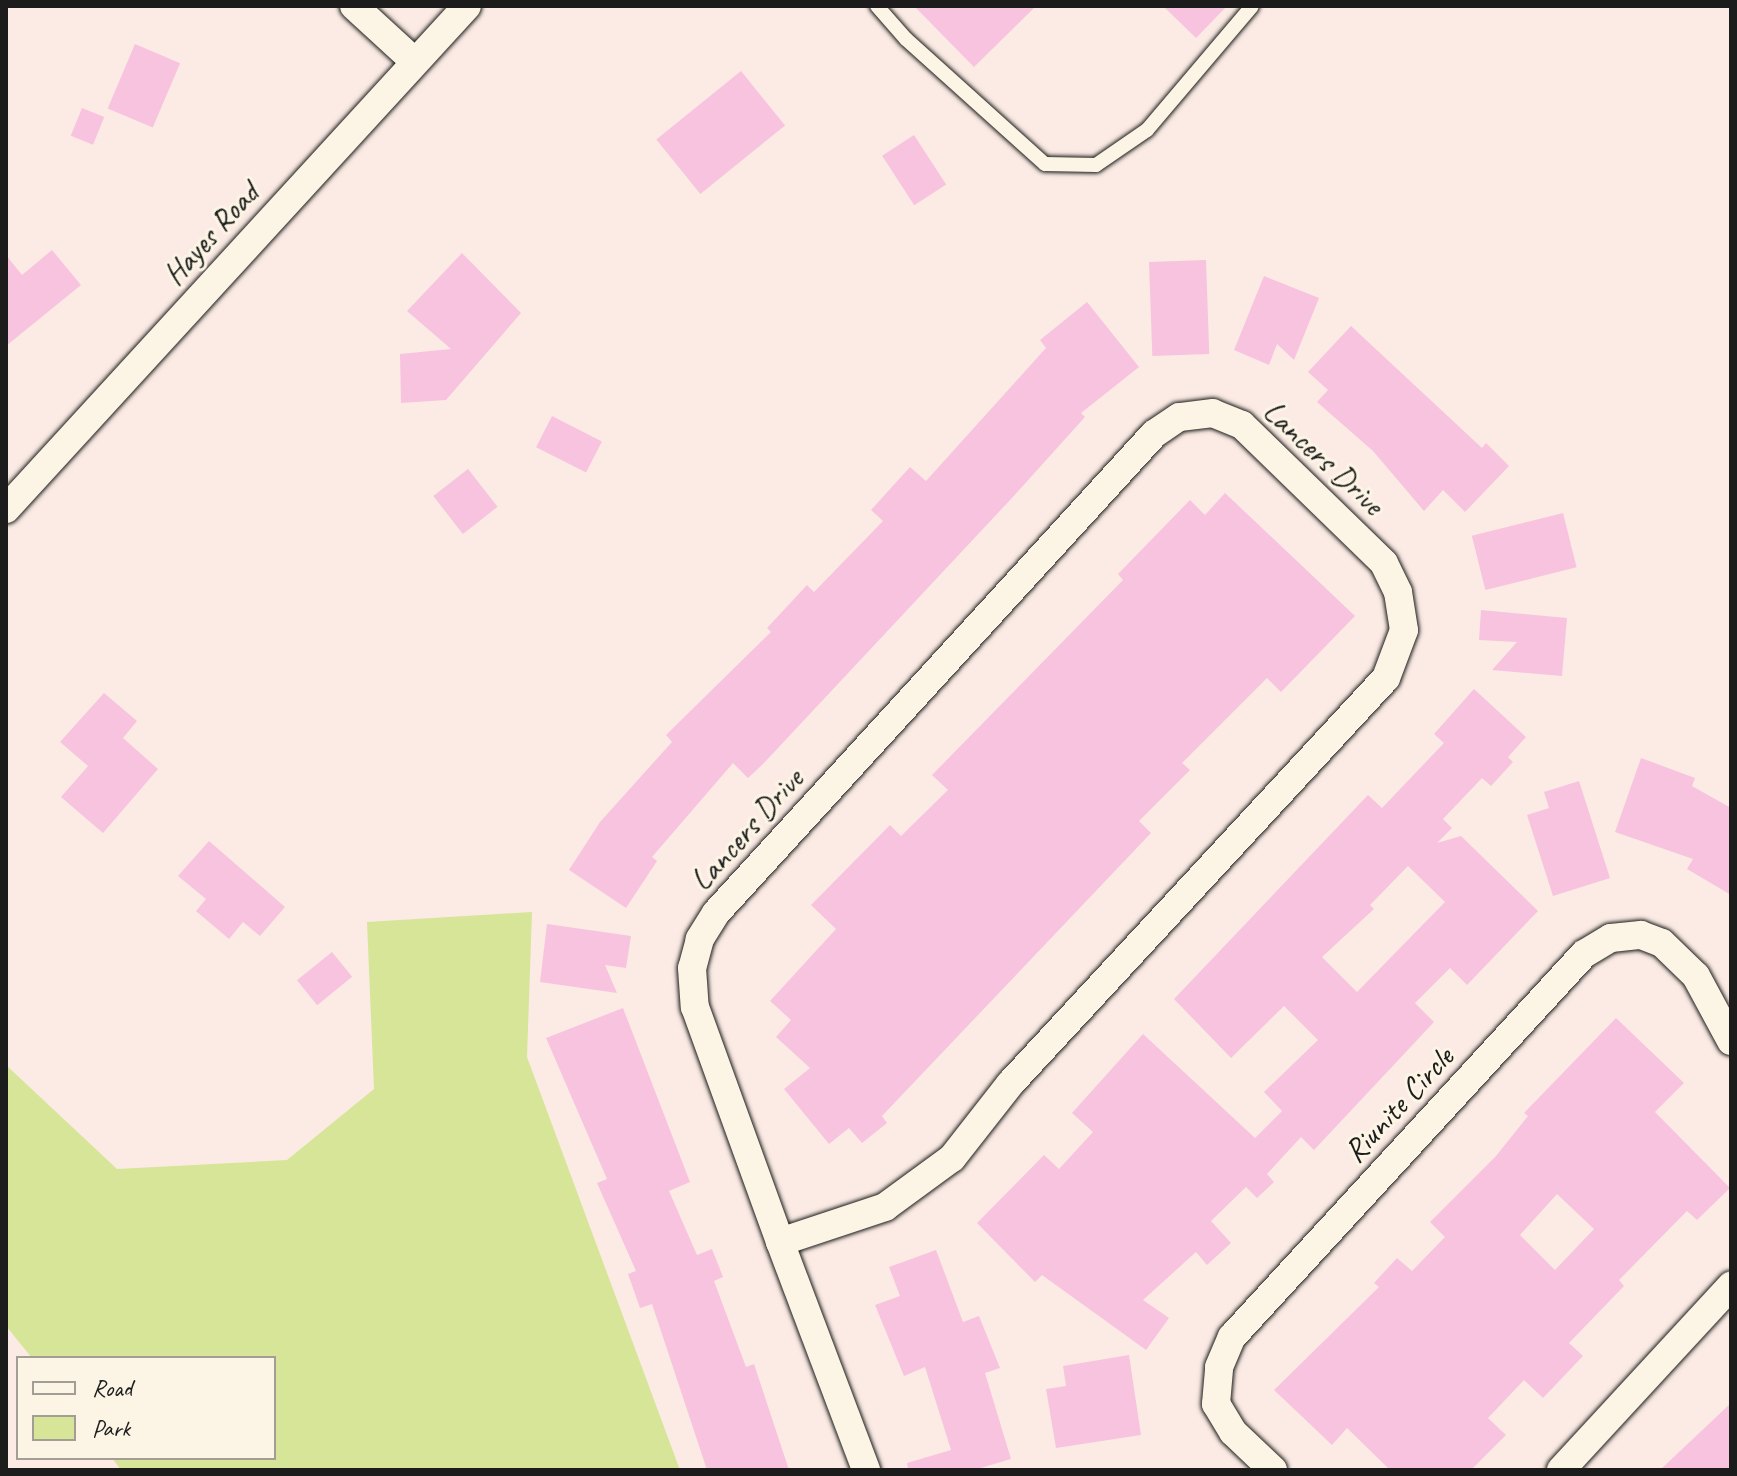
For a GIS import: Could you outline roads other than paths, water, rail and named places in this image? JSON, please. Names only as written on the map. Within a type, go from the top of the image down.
[{"type":"street","points":[[354,6],[414,61]]},
{"type":"street","name":"Hayes Road","points":[[6,509],[467,6]]},
{"type":"street","name":"Lancers Drive","points":[[780,1242],[885,1207],[952,1158],[1010,1084],[1386,678],[1404,630],[1398,592],[1384,563],[1242,425],[1213,413],[1179,417],[1154,434],[716,913],[700,939],[692,968],[695,1007],[780,1242],[866,1470]]},
{"type":"street","name":"Riunite Circle","points":[[1273,1470],[1233,1432],[1216,1404],[1219,1367],[1232,1337],[1584,954],[1611,938],[1641,935],[1662,943],[1696,976],[1731,1041]]},
{"type":"street","points":[[1561,1470],[1731,1286]]},
{"type":"lane","points":[[877,6],[906,39],[1045,164],[1096,165],[1147,130],[1252,6]]}]
